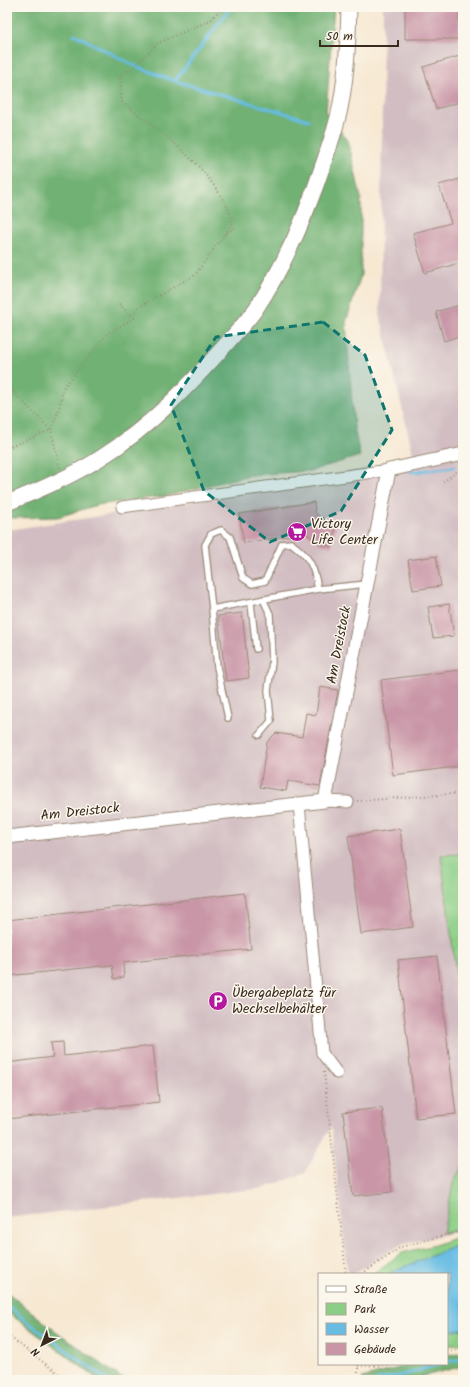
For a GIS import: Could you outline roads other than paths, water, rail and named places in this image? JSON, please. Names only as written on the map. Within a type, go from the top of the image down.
[{"type":"main road","points":[[7,503],[62,479],[103,456],[143,427],[189,385],[254,311],[273,279],[298,229],[317,183],[332,139],[341,104],[347,64],[349,7]]},
{"type":"street","points":[[122,507],[389,470],[463,454]]},
{"type":"street","name":"Am Dreistock","points":[[7,837],[325,801],[389,470]]},
{"type":"street","points":[[325,801],[348,802]]},
{"type":"street","points":[[299,804],[322,1053],[336,1073]]},
{"type":"lane","points":[[228,718],[216,667],[212,609],[205,545],[211,534],[221,530],[230,537],[243,578],[252,584],[265,581],[282,544],[291,543],[300,550],[314,568],[318,588]]},
{"type":"lane","points":[[212,609],[243,602],[251,603],[263,599],[318,588],[368,584]]},
{"type":"lane","points":[[259,735],[272,721],[268,690],[272,662],[270,614],[263,599]]},
{"type":"lane","points":[[251,603],[256,649]]},
{"type":"water","points":[[463,1243],[463,1329],[448,1331],[448,1273],[389,1273]]},
{"type":"waterway","points":[[175,81],[231,7]]},
{"type":"waterway","points":[[74,34],[135,66],[175,81],[309,120]]},
{"type":"waterway","points":[[411,472],[454,467]]},
{"type":"waterway","points":[[7,1305],[107,1380]]},
{"type":"waterway","points":[[448,1362],[463,1359]]},
{"type":"waterway","points":[[377,1380],[411,1373],[436,1365]]},
{"type":"place","name":"Victory Life Center","points":[[297,532]]},
{"type":"place","name":"Übergabeplatz für Wechselbehälter","points":[[218,1001]]}]
